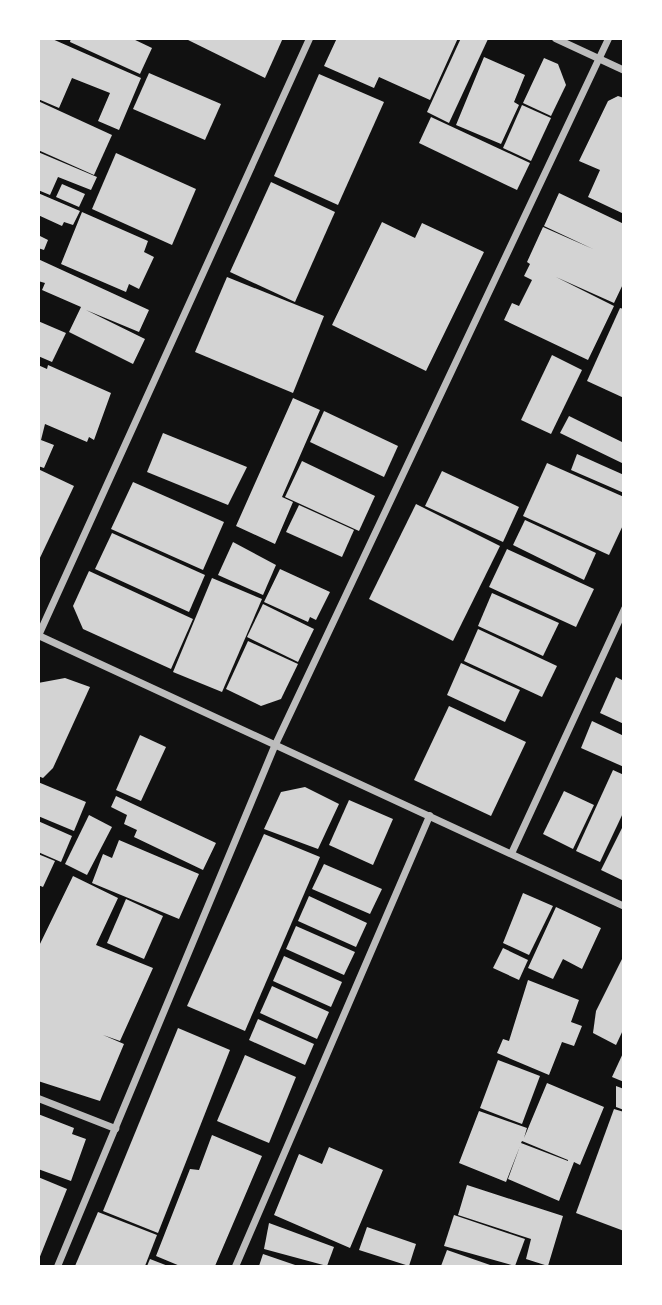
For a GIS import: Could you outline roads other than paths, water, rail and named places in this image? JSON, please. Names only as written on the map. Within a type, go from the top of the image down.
[{"type":"street","points":[[309,38],[38,635],[624,906]]},
{"type":"street","points":[[555,38],[624,70]]},
{"type":"street","points":[[57,1266],[274,746],[608,38]]},
{"type":"street","points":[[511,853],[624,608]]},
{"type":"street","points":[[235,1266],[429,816]]},
{"type":"street","points":[[38,1098],[114,1128]]}]
